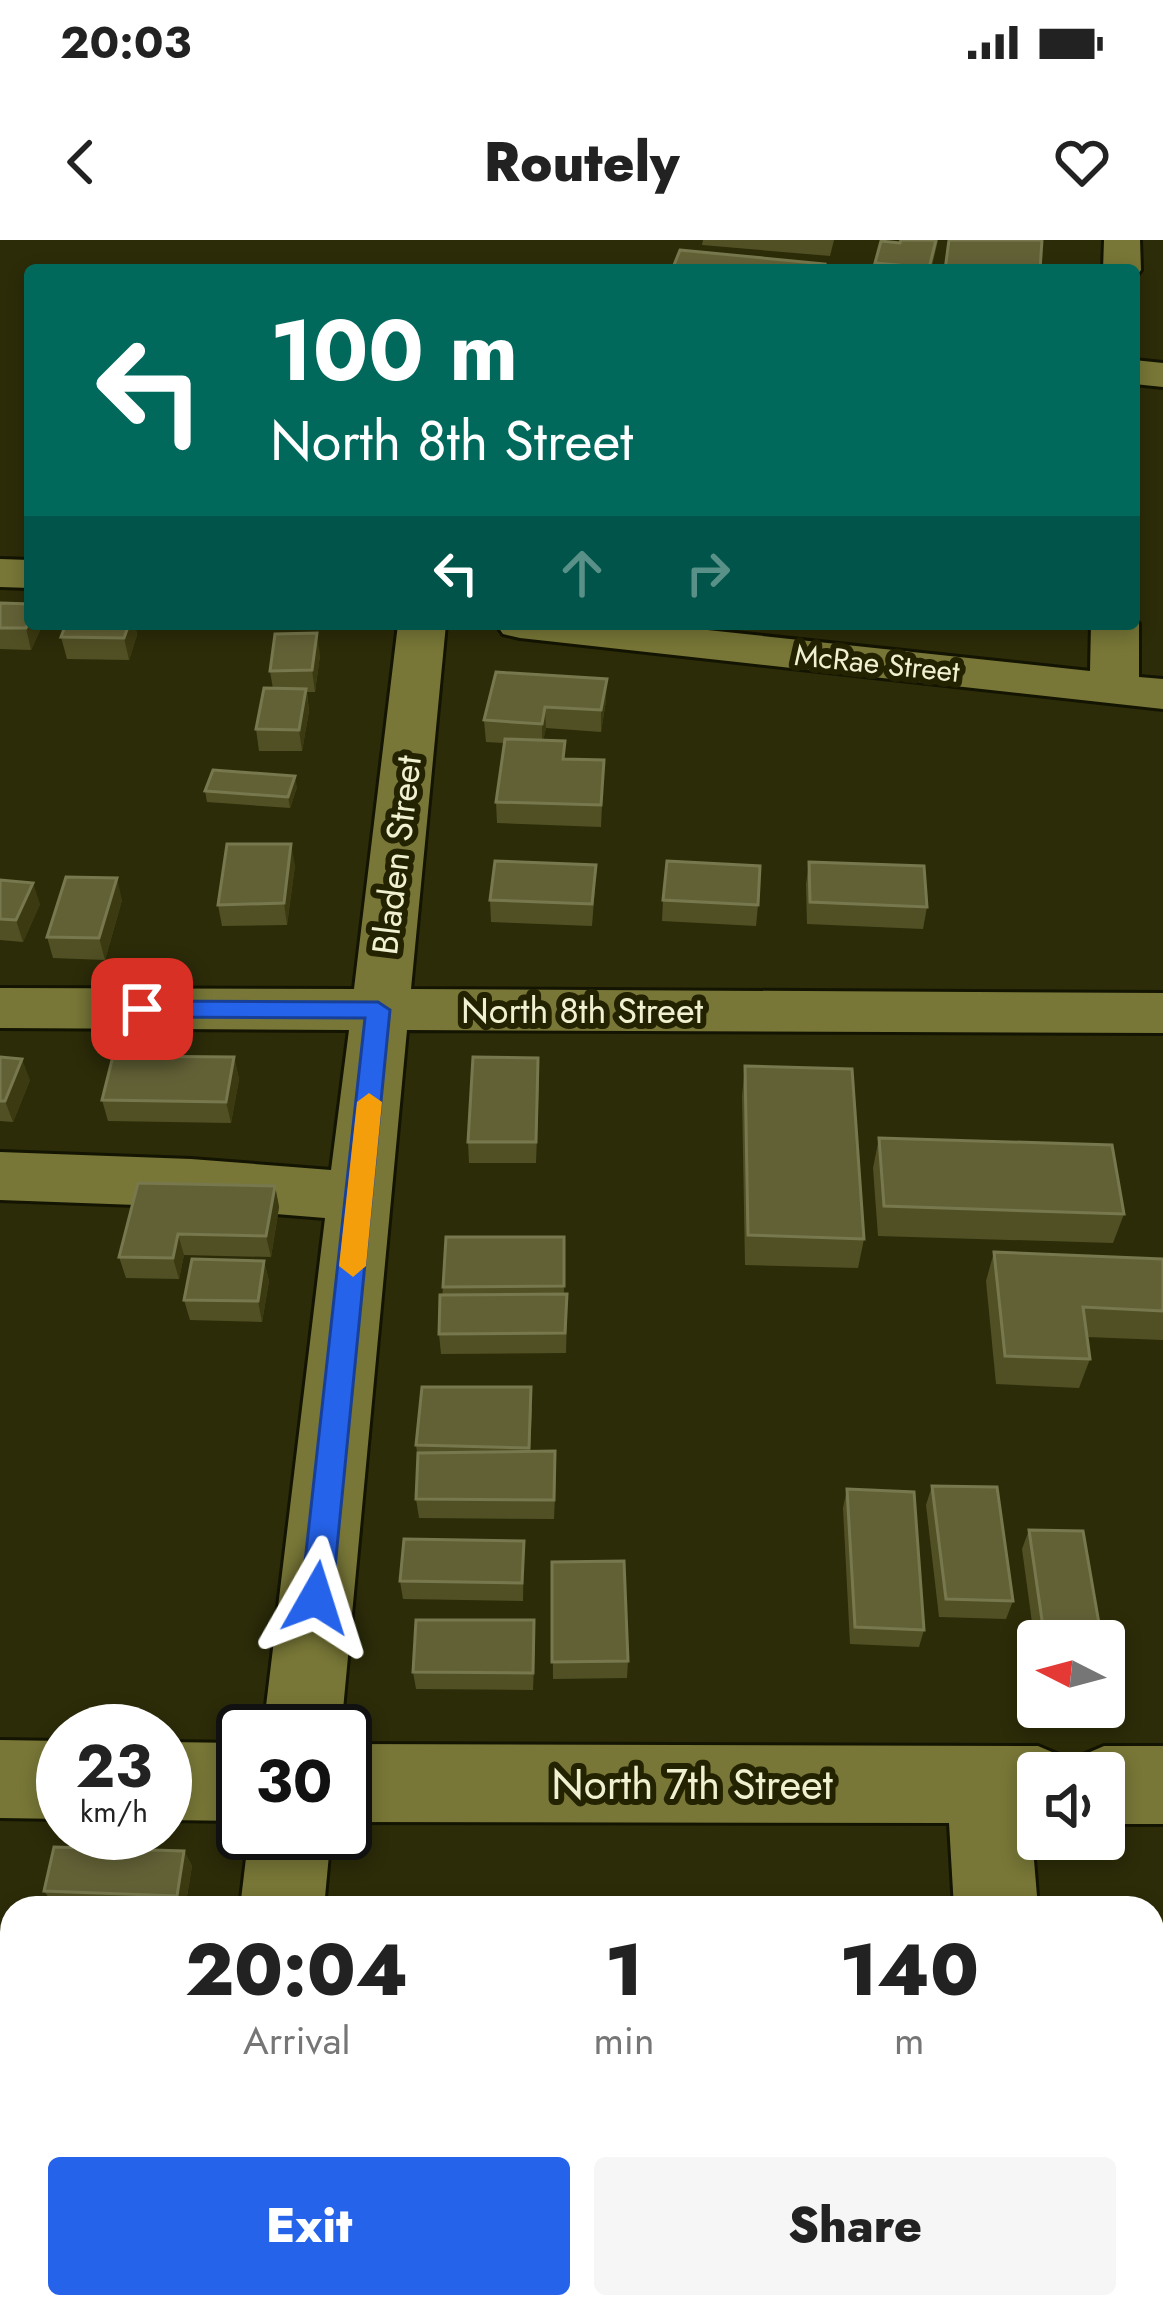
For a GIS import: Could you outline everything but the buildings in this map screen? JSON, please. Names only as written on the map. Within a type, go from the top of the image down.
[{"type":"street","name":"Bladen Street","points":[[305,1704],[421,630]]},
{"type":"street","name":"McRae Street","points":[[576,630],[1163,694]]},
{"type":"street","points":[[1114,688],[1115,630]]},
{"type":"street","name":"North 8th Street","points":[[0,1008],[1163,1013]]},
{"type":"street","points":[[0,1176],[360,1197]]},
{"type":"street","points":[[0,1779],[36,1780]]},
{"type":"street","name":"North 7th Street","points":[[372,1783],[1012,1785]]},
{"type":"street","points":[[998,1896],[1012,1785]]},
{"type":"street","points":[[1125,1785],[1163,1785]]},
{"type":"street","points":[[283,1896],[287,1860]]},
{"type":"slow traffic","points":[[353,1266],[369,1102]]},
{"type":"route","points":[[142,1009],[378,1010],[316,1598]]}]
